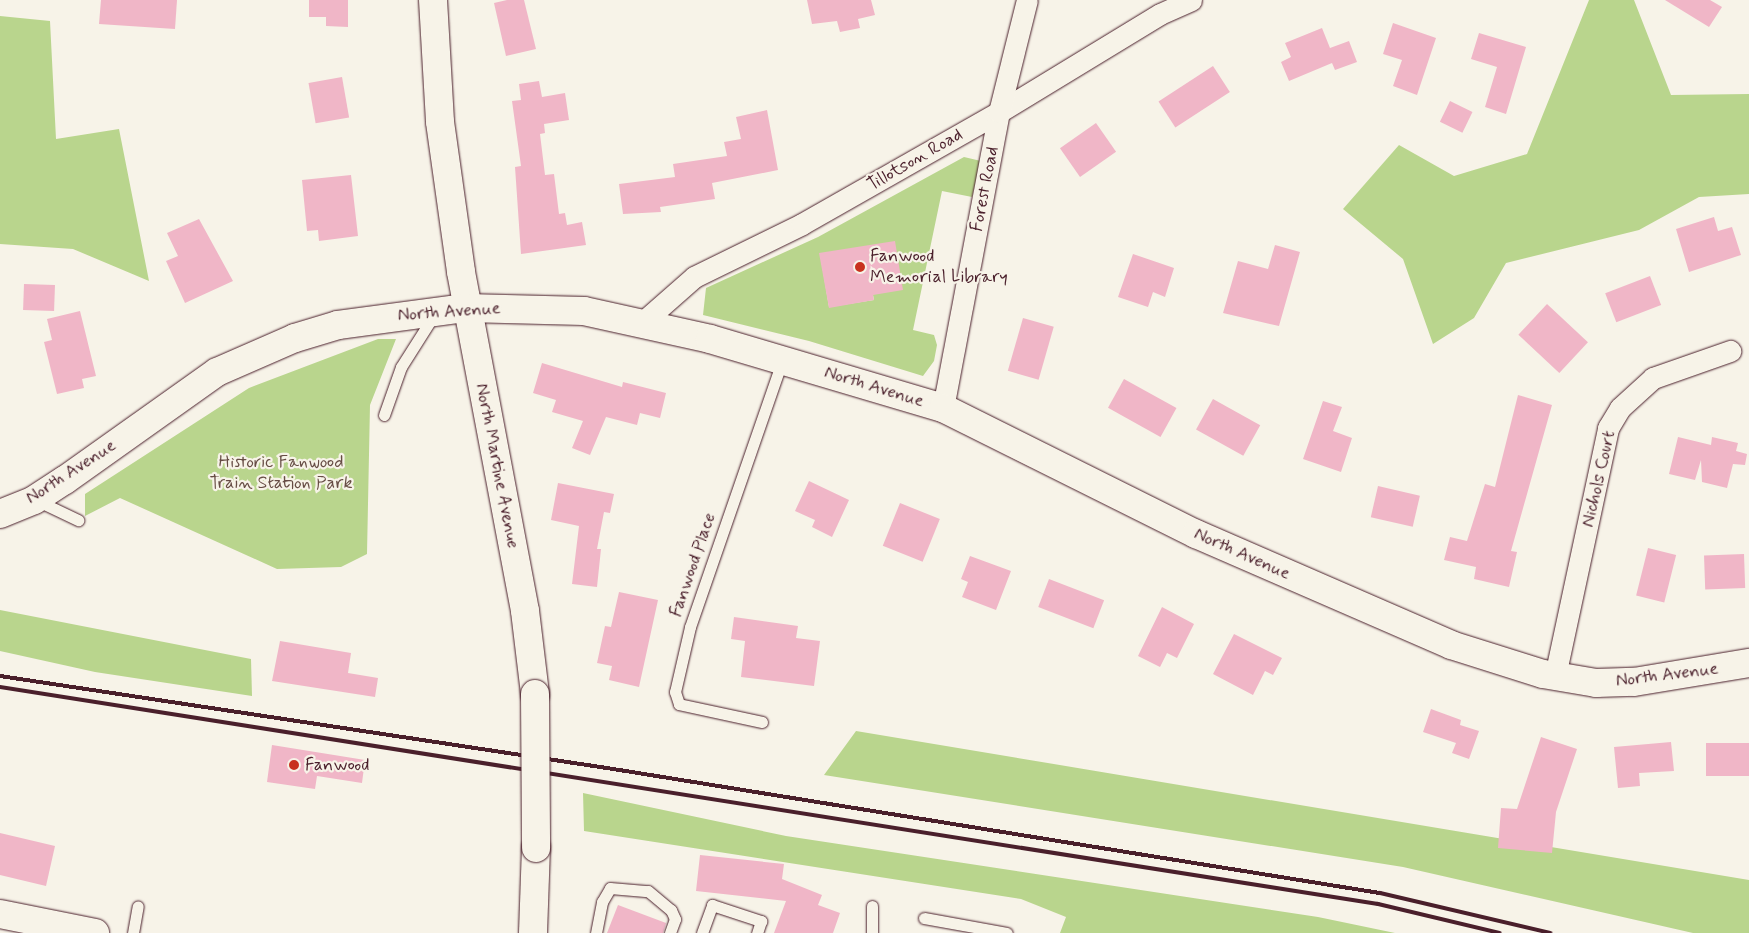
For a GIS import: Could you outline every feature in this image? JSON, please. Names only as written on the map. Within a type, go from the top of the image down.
[{"type":"street","name":"North Martine Avenue","points":[[433,0],[440,122],[466,308],[525,611],[535,694],[536,848],[533,933]]},
{"type":"street","name":"Forest Road","points":[[942,408],[999,112],[1027,0]]},
{"type":"street","name":"Tillotson Road","points":[[643,322],[694,277],[802,224],[999,112],[1160,14],[1191,0]]},
{"type":"street","name":"North Avenue","points":[[0,514],[34,500],[180,395],[250,355],[338,325],[436,311],[466,308],[584,311],[643,322],[782,359],[942,408],[1196,534],[1433,637],[1555,676],[1596,683],[1634,682],[1749,663]]},
{"type":"street","name":"Nichols Court","points":[[1555,676],[1608,428],[1620,408],[1653,378],[1730,351]]},
{"type":"street","points":[[0,914],[94,933]]},
{"type":"lane","points":[[384,416],[401,367],[436,311]]},
{"type":"lane","name":"Fanwood Place","points":[[762,722],[679,704],[675,692],[690,627],[782,359]]},
{"type":"lane","points":[[34,500],[78,520]]},
{"type":"lane","points":[[596,933],[602,902],[610,888],[648,891],[671,910],[675,919],[670,933]]},
{"type":"lane","points":[[702,933],[712,905],[761,921],[758,933]]},
{"type":"lane","points":[[132,933],[138,906]]},
{"type":"lane","points":[[872,906],[872,933]]},
{"type":"lane","points":[[924,918],[1007,933]]},
{"type":"green space","points":[[1589,0],[1634,0],[1671,95],[1749,94],[1749,194],[1699,197],[1639,230],[1506,263],[1474,318],[1433,344],[1403,259],[1343,209],[1399,145],[1454,176],[1527,154]]},
{"type":"green space","points":[[0,16],[50,21],[56,139],[119,129],[149,281],[73,249],[0,244]]},
{"type":"green space","points":[[964,157],[981,161],[972,197],[942,191],[913,330],[934,335],[937,345],[934,361],[923,376],[809,341],[703,315],[706,288],[818,237]],"holes":[[[820,253],[873,295],[874,300],[829,307]]]},
{"type":"green space","name":"Historic Fanwood Train Station Park","points":[[378,339],[396,339],[370,405],[367,554],[341,567],[277,569],[120,498],[85,516],[85,494],[249,388]]},
{"type":"green space","points":[[0,610],[251,659],[252,696],[95,672],[0,651]]},
{"type":"green space","points":[[856,731],[1749,880],[1749,933],[1693,933],[1403,867],[824,775]]},
{"type":"green space","points":[[583,793],[786,836],[1318,917],[1395,933],[1060,933],[1066,917],[1021,899],[584,831]]},
{"type":"building","points":[[101,0],[177,0],[175,29],[99,24]]},
{"type":"building","points":[[309,0],[348,0],[348,27],[326,26],[326,17],[309,17]]},
{"type":"building","points":[[507,0],[524,0],[536,49],[506,56],[494,3]]},
{"type":"building","points":[[807,0],[871,0],[875,15],[858,19],[860,28],[840,32],[837,21],[812,24]]},
{"type":"building","points":[[1665,0],[1710,0],[1722,7],[1709,27]]},
{"type":"building","points":[[1393,23],[1436,38],[1417,95],[1393,86],[1402,60],[1383,54]]},
{"type":"building","points":[[1322,28],[1330,48],[1349,41],[1357,62],[1335,70],[1332,63],[1289,81],[1281,62],[1291,57],[1285,43]]},
{"type":"building","points":[[1479,33],[1526,47],[1506,114],[1485,107],[1497,67],[1471,59]]},
{"type":"building","points":[[1213,66],[1230,92],[1175,127],[1158,101]]},
{"type":"building","points":[[342,77],[349,117],[316,123],[309,83]]},
{"type":"building","points":[[539,81],[542,97],[565,93],[569,120],[544,124],[545,133],[540,134],[545,175],[554,174],[559,214],[565,213],[567,225],[582,222],[586,245],[521,254],[515,167],[521,166],[512,101],[521,100],[519,84]]},
{"type":"building","points":[[1450,101],[1472,112],[1462,133],[1440,122]]},
{"type":"building","points":[[767,110],[778,170],[712,183],[715,199],[660,207],[661,212],[623,214],[619,184],[675,177],[673,164],[727,156],[724,142],[741,139],[736,117]]},
{"type":"building","points":[[1096,123],[1116,152],[1080,177],[1060,148]]},
{"type":"building","points":[[351,175],[358,236],[319,241],[318,230],[307,231],[302,180]]},
{"type":"building","points":[[1714,217],[1718,231],[1732,227],[1741,255],[1689,272],[1676,229]]},
{"type":"building","points":[[199,219],[233,281],[185,303],[166,261],[178,256],[167,233]]},
{"type":"building","name":"Fanwood Memorial Library","points":[[895,241],[903,290],[873,295],[874,300],[829,308],[819,253]]},
{"type":"building","points":[[1275,245],[1300,252],[1279,326],[1223,313],[1238,261],[1268,269]]},
{"type":"building","points":[[1133,254],[1174,268],[1165,297],[1153,292],[1148,307],[1118,297]]},
{"type":"building","points":[[1650,276],[1661,305],[1616,322],[1605,293]]},
{"type":"building","points":[[24,284],[55,285],[54,311],[23,310]]},
{"type":"building","points":[[1547,304],[1588,342],[1559,373],[1518,335]]},
{"type":"building","points":[[80,311],[96,376],[82,379],[84,388],[57,394],[44,342],[52,340],[47,319]]},
{"type":"building","points":[[1023,318],[1054,327],[1039,380],[1008,371]]},
{"type":"building","points":[[542,363],[622,387],[623,382],[666,393],[660,418],[640,413],[637,425],[606,417],[590,455],[572,448],[583,421],[552,412],[556,400],[533,393]]},
{"type":"building","points":[[1124,379],[1176,408],[1160,437],[1108,408]]},
{"type":"building","points":[[1518,395],[1552,405],[1511,551],[1517,552],[1509,587],[1474,579],[1476,567],[1444,560],[1450,537],[1467,541],[1485,484],[1495,487]]},
{"type":"building","points":[[1213,399],[1260,425],[1243,456],[1196,430]]},
{"type":"building","points":[[1323,401],[1342,407],[1333,431],[1352,438],[1341,472],[1303,459]]},
{"type":"building","points":[[1678,437],[1711,445],[1712,437],[1738,443],[1736,451],[1747,454],[1745,465],[1733,464],[1727,488],[1702,482],[1701,460],[1695,480],[1669,474]]},
{"type":"building","points":[[809,481],[849,500],[832,537],[812,527],[815,520],[795,511]]},
{"type":"building","points":[[558,483],[614,494],[610,513],[604,512],[597,549],[601,549],[597,587],[572,584],[579,526],[551,520]]},
{"type":"building","points":[[1378,486],[1420,496],[1413,527],[1371,517]]},
{"type":"building","points":[[900,503],[940,519],[923,562],[883,546]]},
{"type":"building","points":[[1648,548],[1676,555],[1664,603],[1636,596]]},
{"type":"building","points":[[1744,554],[1745,588],[1705,589],[1704,555]]},
{"type":"building","points":[[970,556],[1011,571],[996,610],[962,597],[968,582],[961,579]]},
{"type":"building","points":[[1049,579],[1104,600],[1093,628],[1038,607]]},
{"type":"building","points":[[619,592],[658,600],[639,687],[609,680],[612,666],[597,663],[605,626],[611,627]]},
{"type":"building","points":[[1162,607],[1194,624],[1177,658],[1167,653],[1160,667],[1138,656]]},
{"type":"building","points":[[734,617],[798,626],[796,638],[820,641],[814,686],[741,677],[745,641],[731,639]]},
{"type":"building","points":[[1234,634],[1282,658],[1273,675],[1265,671],[1253,695],[1213,674]]},
{"type":"building","points":[[280,641],[351,653],[348,673],[378,678],[375,697],[272,681]]},
{"type":"building","points":[[1431,709],[1461,720],[1460,725],[1479,731],[1469,759],[1452,753],[1456,743],[1423,732]]},
{"type":"building","points":[[1541,737],[1577,749],[1556,812],[1552,853],[1498,848],[1501,808],[1517,809]]},
{"type":"building","points":[[1671,742],[1674,771],[1639,773],[1640,786],[1618,788],[1614,747]]},
{"type":"building","points":[[1706,743],[1749,743],[1749,776],[1706,776]]},
{"type":"building","points":[[272,745],[365,760],[362,783],[317,776],[315,789],[267,782]]},
{"type":"building","points":[[0,833],[55,846],[46,886],[0,875]]},
{"type":"building","points":[[700,855],[784,864],[782,879],[822,895],[818,905],[840,913],[833,933],[774,933],[786,901],[696,891]]},
{"type":"building","points":[[618,905],[666,923],[663,933],[607,933]]},
{"type":"railway","points":[[0,676],[607,768],[1380,893],[1550,933]]},
{"type":"railway","points":[[0,687],[1378,904],[1500,933]]},
{"type":"place","name":"Fanwood Memorial Library","points":[[860,267]]},
{"type":"place","name":"Fanwood","points":[[294,765]]}]
